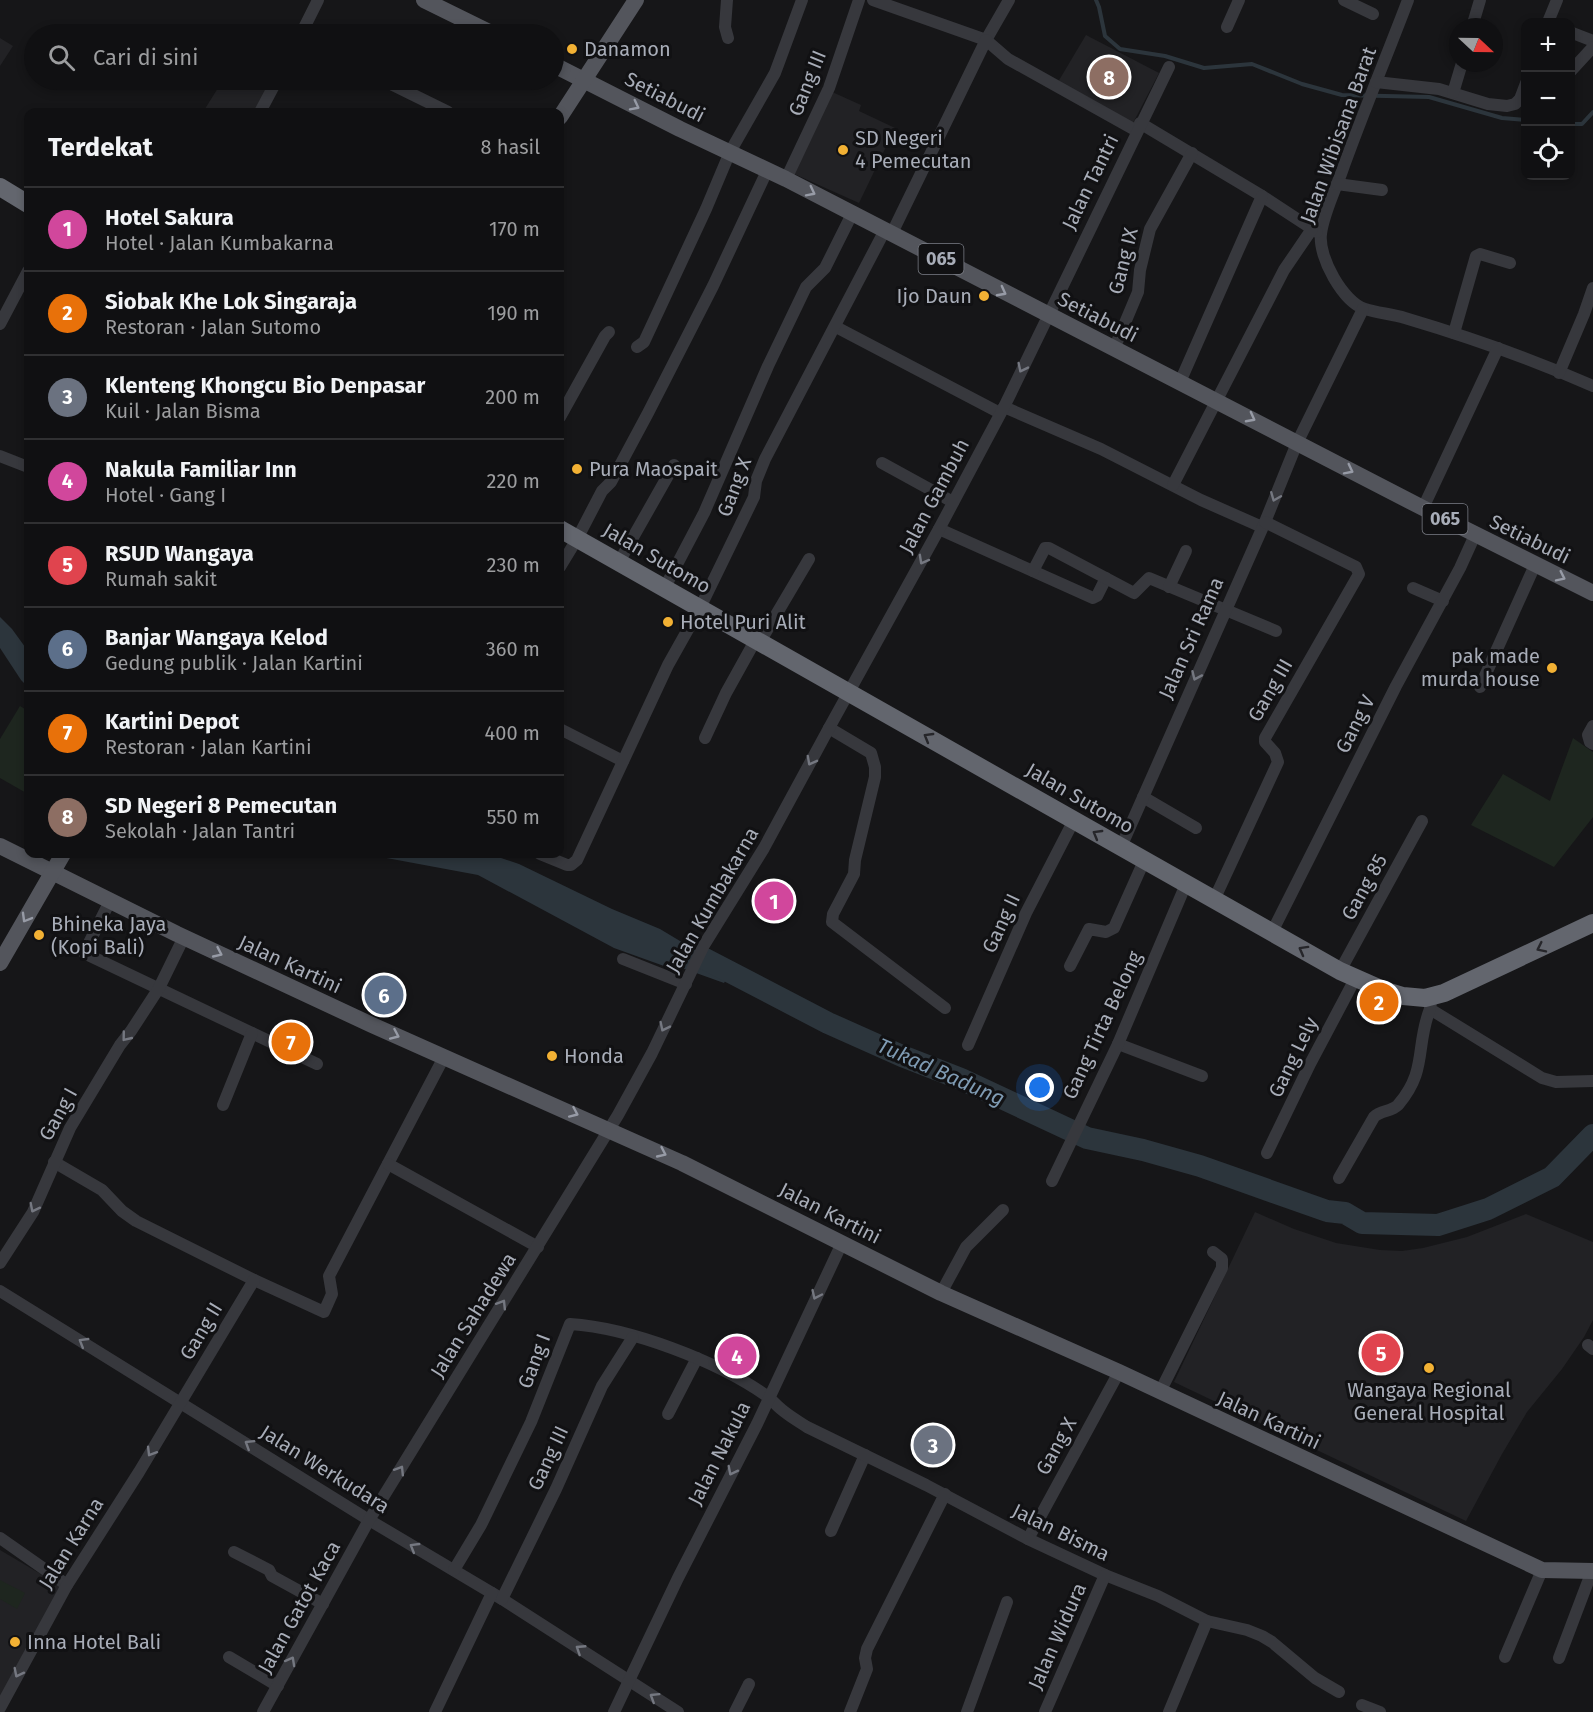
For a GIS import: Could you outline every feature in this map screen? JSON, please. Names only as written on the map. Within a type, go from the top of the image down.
[{"type":"highway","points":[[0,187],[24,202]]},
{"type":"highway","name":"Jalan Sutomo","points":[[564,531],[1348,975],[1403,996],[1425,998],[1431,1003],[1444,993],[1593,923]]},
{"type":"main road","points":[[424,0],[473,24]]},
{"type":"main road","points":[[564,111],[636,0]]},
{"type":"main road","name":"Setiabudi","points":[[564,70],[786,179],[1475,535],[1593,593]]},
{"type":"main road","name":"Jalan Kartini","points":[[0,846],[184,937],[372,1025],[682,1162],[941,1293],[1119,1372],[1542,1570],[1592,1571]]},
{"type":"main road","points":[[0,963],[61,858]]},
{"type":"street","points":[[306,24],[318,0]]},
{"type":"street","points":[[727,0],[725,27],[728,38]]},
{"type":"street","points":[[637,347],[644,342],[675,279],[730,152],[775,73],[802,0]]},
{"type":"street","name":"Gang III","points":[[786,179],[828,88],[859,0]]},
{"type":"street","points":[[873,0],[986,40],[1008,60],[1192,153],[1316,232],[1284,270],[1173,485]]},
{"type":"street","name":"Gang X","points":[[550,858],[567,865],[575,863],[669,665],[754,498],[756,481],[765,459],[888,232],[986,40],[1010,0]]},
{"type":"street","points":[[1227,27],[1239,0]]},
{"type":"street","points":[[1344,0],[1373,14]]},
{"type":"street","name":"Jalan Wibisana Barat","points":[[1363,309],[1347,296],[1336,282],[1316,232],[1337,184],[1408,0]]},
{"type":"street","points":[[1475,18],[1480,0]]},
{"type":"street","points":[[1550,18],[1557,0]]},
{"type":"street","points":[[1575,34],[1593,41]]},
{"type":"street","points":[[1575,67],[1593,47]]},
{"type":"street","name":"Jalan Tantri","points":[[1047,315],[1169,67]]},
{"type":"street","points":[[1453,93],[1459,72]]},
{"type":"street","points":[[1375,85],[1425,87],[1488,104],[1507,106],[1515,104],[1521,96]]},
{"type":"street","points":[[262,108],[272,90]]},
{"type":"street","points":[[403,90],[440,108]]},
{"type":"street","name":"Gang IX","points":[[1114,349],[1138,292],[1140,270],[1150,229],[1192,153]]},
{"type":"street","points":[[564,560],[602,491],[611,482],[648,412],[767,171]]},
{"type":"street","points":[[1337,184],[1382,190]]},
{"type":"street","points":[[1180,382],[1262,196]]},
{"type":"street","points":[[664,589],[704,513],[768,366],[806,287],[825,268],[852,214]]},
{"type":"street","points":[[1454,333],[1476,256],[1480,254],[1510,263]]},
{"type":"street","points":[[0,324],[24,279]]},
{"type":"street","points":[[1559,373],[1593,288]]},
{"type":"street","points":[[1363,309],[1401,317],[1454,333],[1593,386]]},
{"type":"street","name":"Jalan Sri Rama","points":[[1121,847],[1297,443],[1363,309]]},
{"type":"street","name":"Jalan Gambuh","points":[[850,692],[1002,410],[1047,315]]},
{"type":"street","points":[[836,327],[1002,410],[1101,449],[1201,500],[1263,525]]},
{"type":"street","points":[[564,410],[609,332]]},
{"type":"street","points":[[1423,508],[1498,348]]},
{"type":"street","points":[[0,456],[24,465]]},
{"type":"street","points":[[882,463],[953,502]]},
{"type":"street","points":[[619,562],[674,465]]},
{"type":"street","name":"Gang III","points":[[1214,900],[1278,762],[1275,753],[1265,742],[1265,738],[1359,574],[1356,567],[1263,525]]},
{"type":"street","points":[[939,530],[1093,598],[1098,596],[1106,578]]},
{"type":"street","name":"Gang V","points":[[1272,932],[1475,535]]},
{"type":"street","points":[[1033,571],[1045,548],[1049,548],[1134,593],[1148,578],[1276,632]]},
{"type":"street","points":[[1169,587],[1186,551]]},
{"type":"street","points":[[705,738],[726,693],[809,559]]},
{"type":"street","points":[[1480,687],[1535,565]]},
{"type":"street","points":[[1413,588],[1443,601]]},
{"type":"street","name":"Jalan Kumbakarna","points":[[609,1129],[652,1053],[704,945],[764,848],[850,692]]},
{"type":"street","points":[[1593,726],[1588,735],[1593,744]]},
{"type":"street","points":[[829,728],[871,753],[875,767],[875,777],[855,860],[855,872],[833,914],[832,922],[945,1008]]},
{"type":"street","points":[[564,731],[623,761]]},
{"type":"street","points":[[1143,797],[1196,828]]},
{"type":"street","name":"Gang II","points":[[968,1045],[1026,913],[1074,820]]},
{"type":"street","name":"Gang 85","points":[[1348,975],[1422,822]]},
{"type":"street","points":[[1070,966],[1089,929],[1106,933],[1114,928],[1144,861]]},
{"type":"street","name":"Gang Tirta Belong","points":[[1052,1181],[1118,1044],[1186,884]]},
{"type":"street","points":[[110,900],[84,953],[317,1064]]},
{"type":"street","name":"Gang I","points":[[0,1263],[33,1212],[67,1134],[114,1055],[159,988],[184,937]]},
{"type":"street","points":[[623,959],[688,980]]},
{"type":"street","name":"Gang Lely","points":[[1267,1153],[1310,1064],[1348,975]]},
{"type":"street","points":[[1339,1178],[1374,1117],[1380,1112],[1395,1108],[1412,1087],[1420,1064],[1421,1044],[1431,1003],[1542,1078],[1556,1082],[1593,1081]]},
{"type":"street","points":[[223,1105],[252,1033]]},
{"type":"street","points":[[1118,1044],[1202,1076]]},
{"type":"street","points":[[54,1162],[102,1190],[122,1211],[136,1221],[254,1280],[325,1311],[332,1294],[329,1276],[444,1057]]},
{"type":"street","name":"Jalan Sahadewa","points":[[369,1520],[609,1129]]},
{"type":"street","points":[[388,1164],[538,1247]]},
{"type":"street","points":[[941,1293],[966,1247],[1003,1210]]},
{"type":"street","name":"Jalan Nakula","points":[[614,1712],[769,1397],[837,1240]]},
{"type":"street","points":[[1161,1392],[1222,1268],[1222,1259],[1213,1252]]},
{"type":"street","name":"Gang II","points":[[182,1402],[254,1280]]},
{"type":"street","name":"Jalan Werkudara","points":[[0,1291],[369,1520],[497,1596],[678,1712]]},
{"type":"street","name":"Gang I","points":[[454,1570],[481,1525],[531,1422],[570,1324],[599,1328],[633,1337],[697,1358],[769,1397]]},
{"type":"street","name":"Gang III","points":[[435,1712],[556,1489],[602,1386],[633,1337]]},
{"type":"street","points":[[668,1414],[697,1358]]},
{"type":"street","name":"Gang X","points":[[1028,1539],[1119,1372]]},
{"type":"street","name":"Jalan Bisma","points":[[769,1397],[792,1418],[945,1494],[1028,1539],[1105,1575],[1158,1596],[1207,1621],[1262,1636],[1315,1678],[1339,1692]]},
{"type":"street","name":"Jalan Karna","points":[[0,1708],[67,1585],[182,1402]]},
{"type":"street","points":[[831,1531],[865,1455]]},
{"type":"street","points":[[850,1712],[867,1669],[865,1658],[867,1649],[945,1494]]},
{"type":"street","name":"Jalan Gatot Kaca","points":[[263,1712],[369,1520]]},
{"type":"street","points":[[0,1538],[67,1585]]},
{"type":"street","points":[[234,1552],[269,1570],[272,1576],[323,1604]]},
{"type":"street","points":[[1504,1657],[1542,1570]]},
{"type":"street","points":[[1559,1658],[1592,1571]]},
{"type":"street","name":"Jalan Widura","points":[[1045,1712],[1105,1575]]},
{"type":"street","points":[[967,1712],[1007,1602]]},
{"type":"street","points":[[1169,1712],[1207,1621]]},
{"type":"street","points":[[229,1657],[278,1686]]},
{"type":"street","points":[[735,1712],[748,1684]]},
{"type":"street","points":[[1362,1705],[1378,1712]]},
{"type":"shaded area","points":[[1086,35],[1159,73],[1133,123],[1058,82]]},
{"type":"shaded area","points":[[0,38],[13,46],[0,66]]},
{"type":"shaded area","points":[[217,90],[268,90],[257,108],[206,108]]},
{"type":"shaded area","name":"SD Negeri 4 Pemecutan","points":[[830,91],[861,105],[859,111],[895,128],[859,203],[792,173]]},
{"type":"shaded area","points":[[0,617],[24,646],[24,683],[21,680],[0,648]]},
{"type":"shaded area","points":[[20,706],[24,708],[24,792],[0,778],[0,739]]},
{"type":"shaded area","points":[[1573,738],[1593,752],[1593,817],[1554,867],[1471,825],[1503,774],[1550,801]]},
{"type":"shaded area","points":[[387,858],[501,858],[519,864],[612,909],[660,929],[695,950],[733,967],[724,983],[685,969],[664,966],[614,948],[478,875]]},
{"type":"shaded area","points":[[1255,1212],[1294,1229],[1336,1243],[1380,1250],[1402,1251],[1423,1248],[1467,1237],[1526,1214],[1593,1242],[1593,1320],[1562,1369],[1527,1412],[1466,1521],[1174,1382]]},
{"type":"shaded area","name":"Inna Hotel Bali","points":[[0,1550],[61,1586],[0,1697]]},
{"type":"shaded area","points":[[0,1580],[25,1593],[17,1609],[0,1599]]},
{"type":"waterway","points":[[1096,0],[1105,36],[1120,49],[1165,56],[1204,68],[1252,64],[1302,84],[1342,95],[1429,97],[1502,118],[1521,120]]},
{"type":"waterway","points":[[1575,124],[1582,124],[1593,112]]},
{"type":"waterway","name":"Tukad Badung","points":[[705,959],[828,1023],[961,1079],[1087,1138],[1143,1150],[1200,1166],[1327,1211],[1345,1213],[1362,1223],[1438,1225],[1488,1209],[1552,1177],[1593,1135]]},
{"type":"place","name":"Danamon","points":[[572,49]]},
{"type":"place","name":"SD Negeri 8 Pemecutan","points":[[1109,77]]},
{"type":"place","name":"SD Negeri 4 Pemecutan","points":[[843,150]]},
{"type":"place","name":"Ijo Daun","points":[[984,296]]},
{"type":"place","name":"Pura Maospait","points":[[577,469]]},
{"type":"place","name":"Hotel Puri Alit","points":[[668,622]]},
{"type":"place","name":"pak made murda house","points":[[1552,668]]},
{"type":"place","name":"Hotel Sakura","points":[[774,901]]},
{"type":"place","name":"Bhineka Jaya (Kopi Bali)","points":[[39,935]]},
{"type":"place","name":"Banjar Wangaya Kelod","points":[[384,995]]},
{"type":"place","name":"Siobak Khe Lok Singaraja","points":[[1379,1002]]},
{"type":"place","name":"Kartini Depot","points":[[291,1042]]},
{"type":"place","name":"Honda","points":[[552,1056]]},
{"type":"place","name":"RSUD Wangaya","points":[[1381,1353]]},
{"type":"place","name":"Nakula Familiar Inn","points":[[737,1356]]},
{"type":"place","name":"Wangaya Regional General Hospital","points":[[1429,1368]]},
{"type":"place","name":"Klenteng Khongcu Bio Denpasar","points":[[933,1445]]},
{"type":"place","name":"Inna Hotel Bali","points":[[15,1642]]}]
